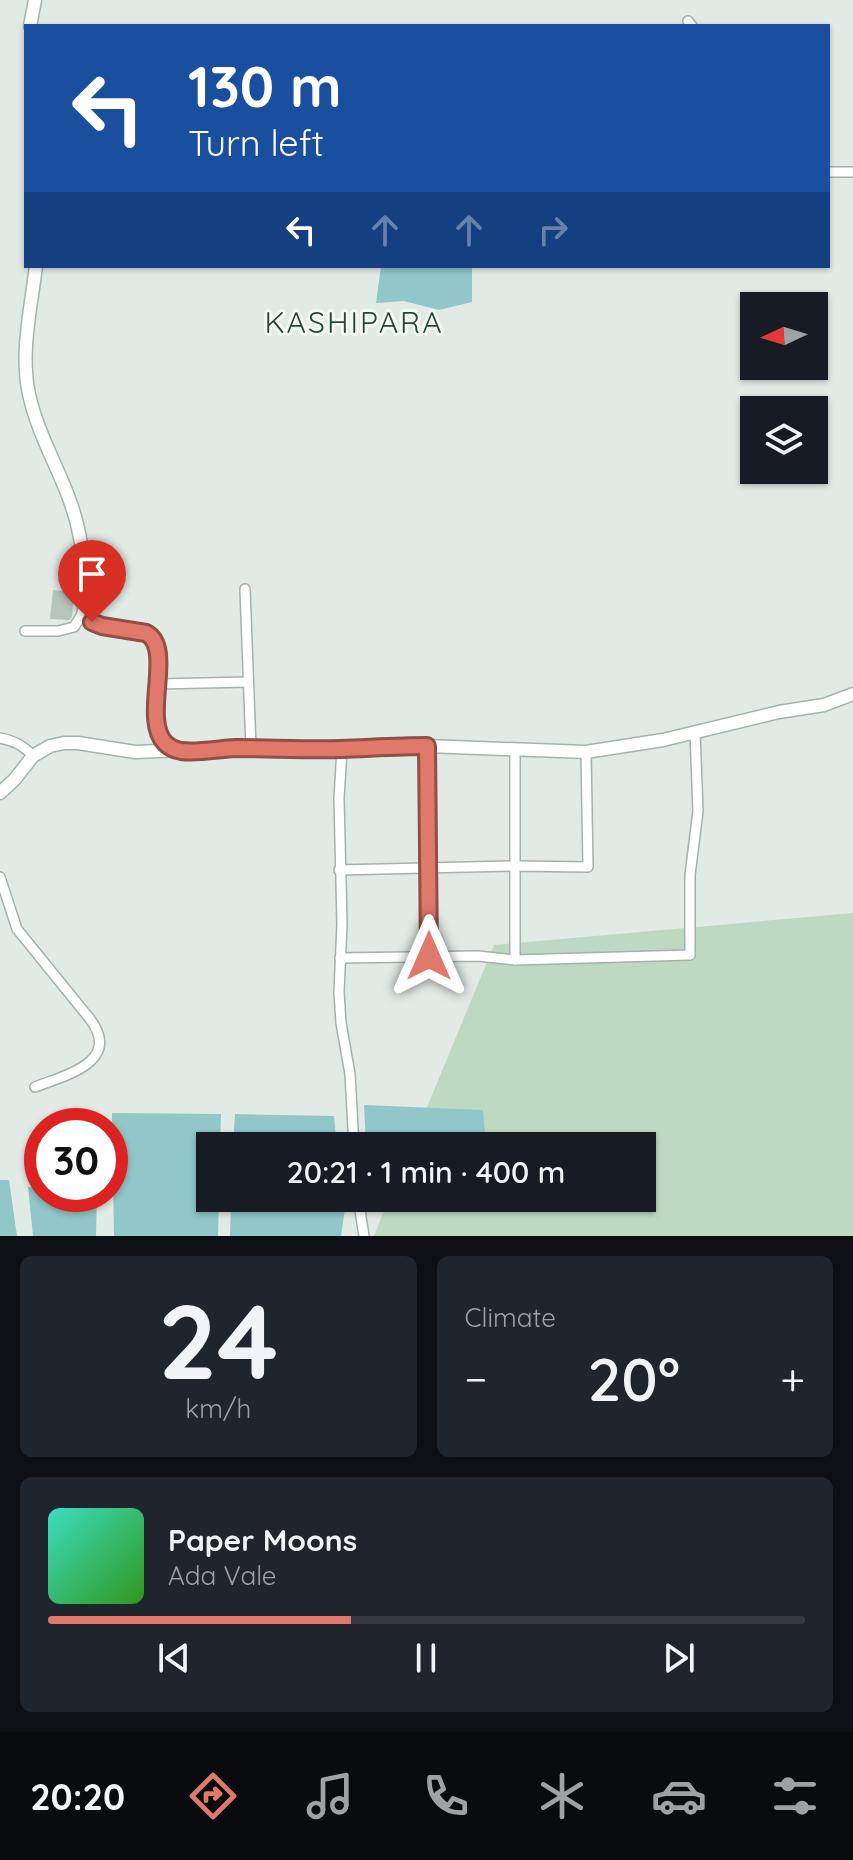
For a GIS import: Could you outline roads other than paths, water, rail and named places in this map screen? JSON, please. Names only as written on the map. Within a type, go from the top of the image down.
[{"type":"main road","points":[[30,24],[35,0]]},
{"type":"main road","points":[[36,268],[26,345],[29,395],[77,524],[84,563],[86,615],[102,626],[153,636],[158,654],[156,726],[166,745],[179,751]]},
{"type":"main road","points":[[0,793],[33,756],[50,746],[64,743],[135,752],[427,746],[586,752],[663,740],[779,712],[824,705],[853,694]]},
{"type":"main road","points":[[135,752],[146,744],[156,726]]},
{"type":"street","points":[[830,172],[853,172]]},
{"type":"street","points":[[245,589],[251,748]]},
{"type":"street","points":[[25,631],[58,631],[74,627],[84,605]]},
{"type":"street","points":[[157,684],[248,682]]},
{"type":"street","points":[[340,958],[478,956],[515,960],[690,955],[690,875],[698,811],[695,732]]},
{"type":"street","points":[[0,738],[17,743],[33,756]]},
{"type":"street","points":[[427,746],[429,956]]},
{"type":"street","points":[[342,749],[339,992],[350,1074],[353,1132]]},
{"type":"street","points":[[515,749],[515,960]]},
{"type":"street","points":[[339,870],[588,867],[586,752]]},
{"type":"street","points":[[0,877],[17,929],[98,1029],[101,1037],[101,1044],[89,1063],[35,1087]]},
{"type":"street","points":[[360,1212],[364,1236]]},
{"type":"water","points":[[381,268],[472,268],[472,302],[439,310],[404,301],[376,303]]},
{"type":"water","points":[[364,1105],[483,1110],[485,1132],[365,1132]]},
{"type":"water","points":[[128,1113],[221,1114],[220,1132],[196,1132],[196,1212],[219,1212],[218,1236],[114,1236],[114,1212],[128,1212]]},
{"type":"water","points":[[235,1114],[334,1116],[336,1132],[234,1132]]},
{"type":"water","points":[[0,1180],[9,1180],[17,1236],[0,1236]]},
{"type":"water","points":[[31,1212],[97,1212],[96,1236],[33,1236]]},
{"type":"water","points":[[231,1212],[345,1212],[341,1236],[230,1236]]},
{"type":"district","name":"KASHIPARA","points":[[354,323]]}]
